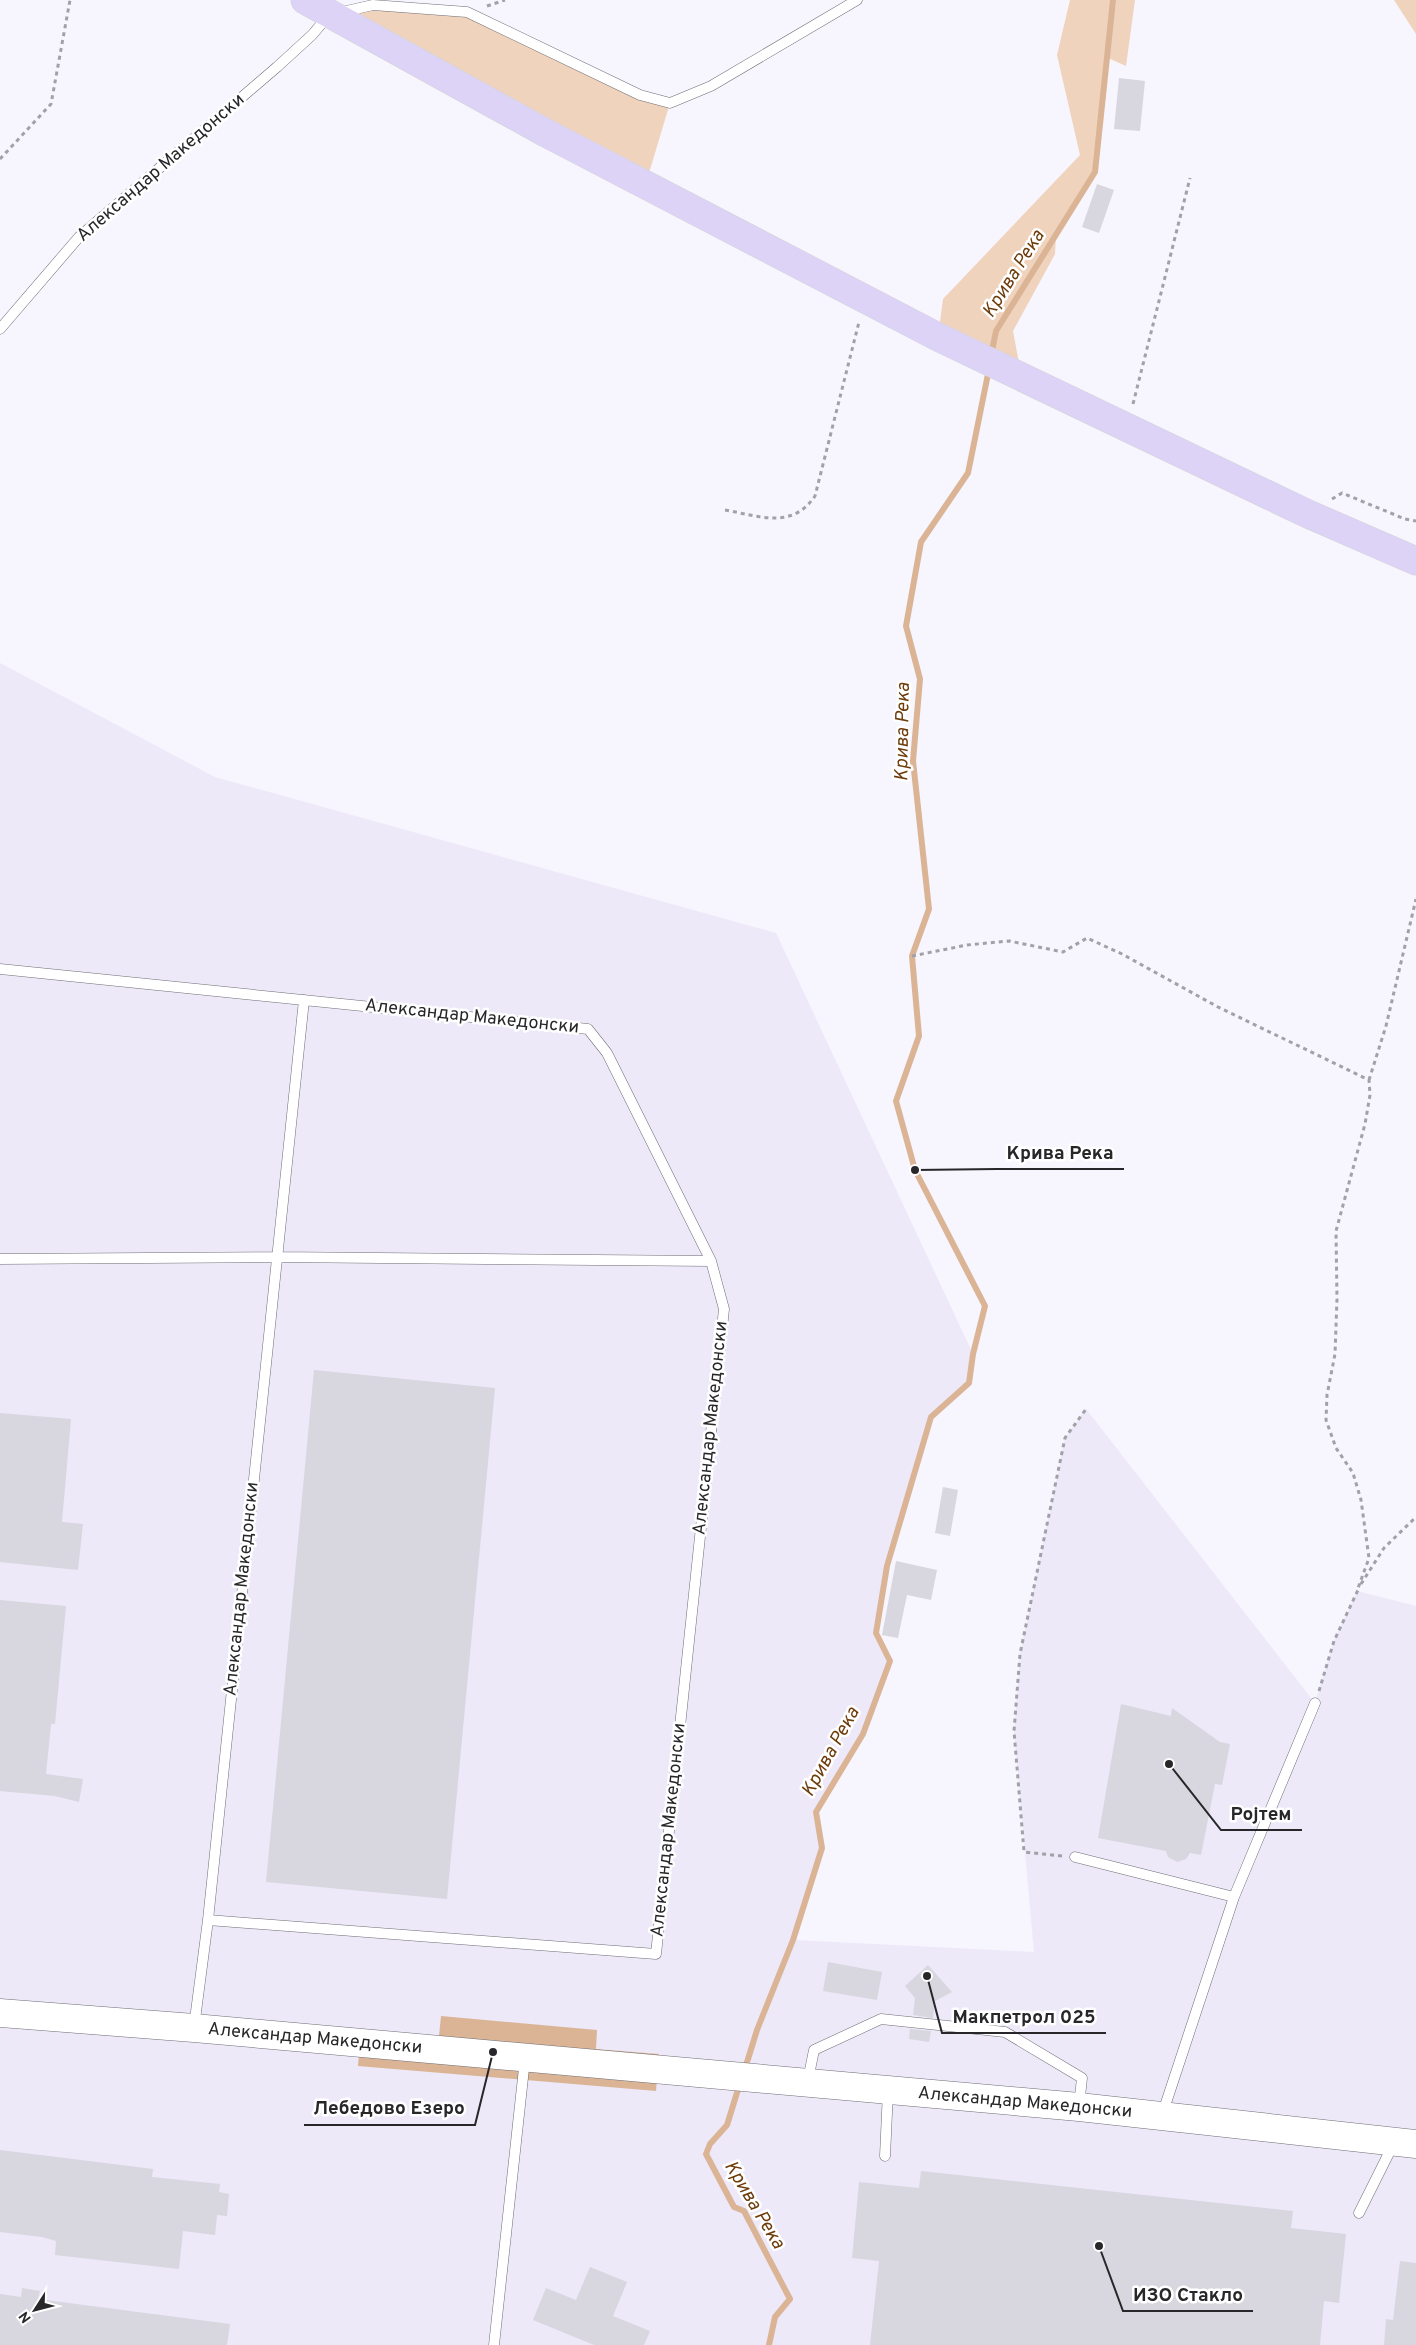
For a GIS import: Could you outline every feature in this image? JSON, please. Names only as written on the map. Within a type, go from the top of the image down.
[{"type":"main road","points":[[305,0],[546,133],[938,337],[1022,379],[1308,514],[1416,561]]},
{"type":"main road","name":"Александар Македонски","points":[[0,2014],[194,2028],[657,2071],[1079,2107],[1405,2143]]},
{"type":"lane","points":[[329,14],[374,5],[467,12],[640,95],[670,103],[711,86],[857,0]]},
{"type":"lane","name":"Александар Македонски","points":[[0,329],[80,237],[277,67],[312,35],[329,14]]},
{"type":"lane","name":"Александар Македонски","points":[[0,969],[588,1029],[607,1053],[711,1261],[724,1309],[656,1954],[208,1920]]},
{"type":"lane","name":"Александар Македонски","points":[[194,2028],[208,1920],[304,1000]]},
{"type":"lane","points":[[0,1259],[276,1257],[711,1261]]},
{"type":"lane","points":[[1162,2116],[1234,1897],[1315,1704]]},
{"type":"lane","points":[[1075,1857],[1234,1897]]},
{"type":"lane","points":[[807,2083],[814,2050],[881,2019],[1005,2032],[1082,2078],[1079,2107]]},
{"type":"lane","points":[[494,2345],[525,2059]]},
{"type":"lane","points":[[884,2156],[888,2090]]},
{"type":"lane","points":[[1359,2213],[1405,2143]]},
{"type":"path","points":[[0,159],[51,104],[70,0]]},
{"type":"path","points":[[1127,429],[1190,178]]},
{"type":"path","points":[[725,510],[783,518],[801,513],[807,508],[815,496],[859,320],[869,300]]},
{"type":"path","points":[[1308,514],[1342,493],[1405,519],[1416,521]]},
{"type":"path","points":[[1315,1704],[1334,1641],[1357,1591],[1369,1558],[1360,1500],[1353,1472],[1336,1448],[1326,1420],[1327,1395],[1335,1354],[1337,1299],[1336,1231],[1365,1124],[1370,1095],[1369,1080],[1386,1026],[1416,899]]},
{"type":"path","points":[[912,956],[967,945],[1009,941],[1063,952],[1087,938],[1122,954],[1218,1007],[1369,1080]]},
{"type":"path","points":[[1075,1857],[1024,1852],[1014,1731],[1020,1654],[1065,1438],[1086,1409]]},
{"type":"path","points":[[1357,1591],[1384,1548],[1416,1517]]},
{"type":"shaded area","points":[[1070,0],[1135,0],[1126,66],[1106,57],[1095,172],[1056,234],[1055,254],[1013,331],[1022,379],[938,337],[943,299],[1080,155],[1057,55]]},
{"type":"shaded area","points":[[1394,0],[1416,0],[1416,34]]},
{"type":"shaded area","points":[[373,5],[467,12],[670,103],[646,183],[329,15]]},
{"type":"shaded area","points":[[0,663],[215,777],[776,933],[973,1354],[969,1383],[931,1417],[887,1566],[876,1633],[890,1661],[863,1734],[816,1812],[822,1848],[794,1940],[1034,1952],[1014,1731],[1020,1654],[1065,1438],[1086,1409],[1315,1703],[1334,1641],[1357,1591],[1416,1606],[1416,2345],[0,2345]]},
{"type":"shaded area","points":[[441,2016],[597,2030],[596,2049],[659,2054],[656,2091],[358,2066],[361,2029],[439,2036]]},
{"type":"building","points":[[1119,78],[1145,81],[1140,131],[1114,129]]},
{"type":"building","points":[[1097,184],[1114,190],[1099,233],[1082,227]]},
{"type":"building","points":[[314,1370],[495,1388],[447,1899],[266,1882]]},
{"type":"building","points":[[0,1413],[71,1419],[62,1522],[83,1524],[78,1570],[0,1562]]},
{"type":"building","points":[[943,1487],[958,1490],[950,1536],[935,1533]]},
{"type":"building","points":[[896,1561],[937,1570],[931,1600],[907,1595],[898,1638],[882,1635]]},
{"type":"building","points":[[0,1600],[66,1606],[55,1724],[51,1724],[46,1774],[83,1779],[79,1802],[55,1796],[0,1791]]},
{"type":"building","points":[[1121,1704],[1171,1716],[1172,1708],[1220,1742],[1230,1744],[1222,1785],[1215,1784],[1201,1855],[1190,1853],[1186,1859],[1177,1862],[1168,1857],[1166,1851],[1098,1838]]},
{"type":"building","points":[[828,1962],[882,1972],[877,2000],[823,1991]]},
{"type":"building","points":[[928,1965],[952,1992],[935,2001],[933,2018],[913,2015],[915,1998],[905,1986]]},
{"type":"building","points":[[910,2029],[931,2031],[929,2042],[909,2039]]},
{"type":"building","points":[[0,2150],[153,2169],[152,2177],[220,2184],[219,2192],[229,2194],[227,2216],[217,2215],[215,2235],[183,2231],[179,2269],[55,2255],[56,2241],[42,2237],[0,2232]]},
{"type":"building","points":[[921,2171],[1293,2211],[1291,2228],[1346,2234],[1339,2303],[1324,2301],[1320,2345],[870,2345],[879,2261],[852,2258],[859,2182],[919,2188]]},
{"type":"building","points":[[1400,2261],[1416,2263],[1416,2345],[1384,2345],[1386,2319],[1393,2320]]},
{"type":"building","points":[[590,2267],[627,2282],[613,2316],[650,2331],[644,2345],[594,2345],[533,2320],[546,2288],[576,2300]]},
{"type":"building","points":[[22,2288],[40,2291],[38,2299],[230,2324],[227,2345],[0,2345],[0,2294],[21,2297]]},
{"type":"waterway","name":"Крива Река","points":[[991,356],[996,331],[1095,172],[1113,0]]},
{"type":"waterway","name":"Крива Река","points":[[744,2072],[757,2030],[793,1940],[822,1848],[816,1812],[863,1734],[890,1661],[876,1633],[887,1566],[931,1417],[969,1383],[973,1354],[985,1306],[915,1170],[896,1101],[919,1036],[912,956],[929,909],[913,761],[920,679],[906,626],[921,542],[968,473],[989,369]]},
{"type":"waterway","name":"Крива Река","points":[[740,2083],[727,2125],[710,2144],[706,2154],[734,2207],[744,2211],[790,2299],[775,2317],[769,2345]]},
{"type":"place","name":"Крива Река","points":[[915,1170]]},
{"type":"place","name":"Ројтем","points":[[1169,1764]]},
{"type":"place","name":"Макпетрол 025","points":[[927,1976]]},
{"type":"place","name":"Лебедово Езеро","points":[[493,2052]]},
{"type":"place","name":"ИЗО Стакло","points":[[1099,2246]]}]
